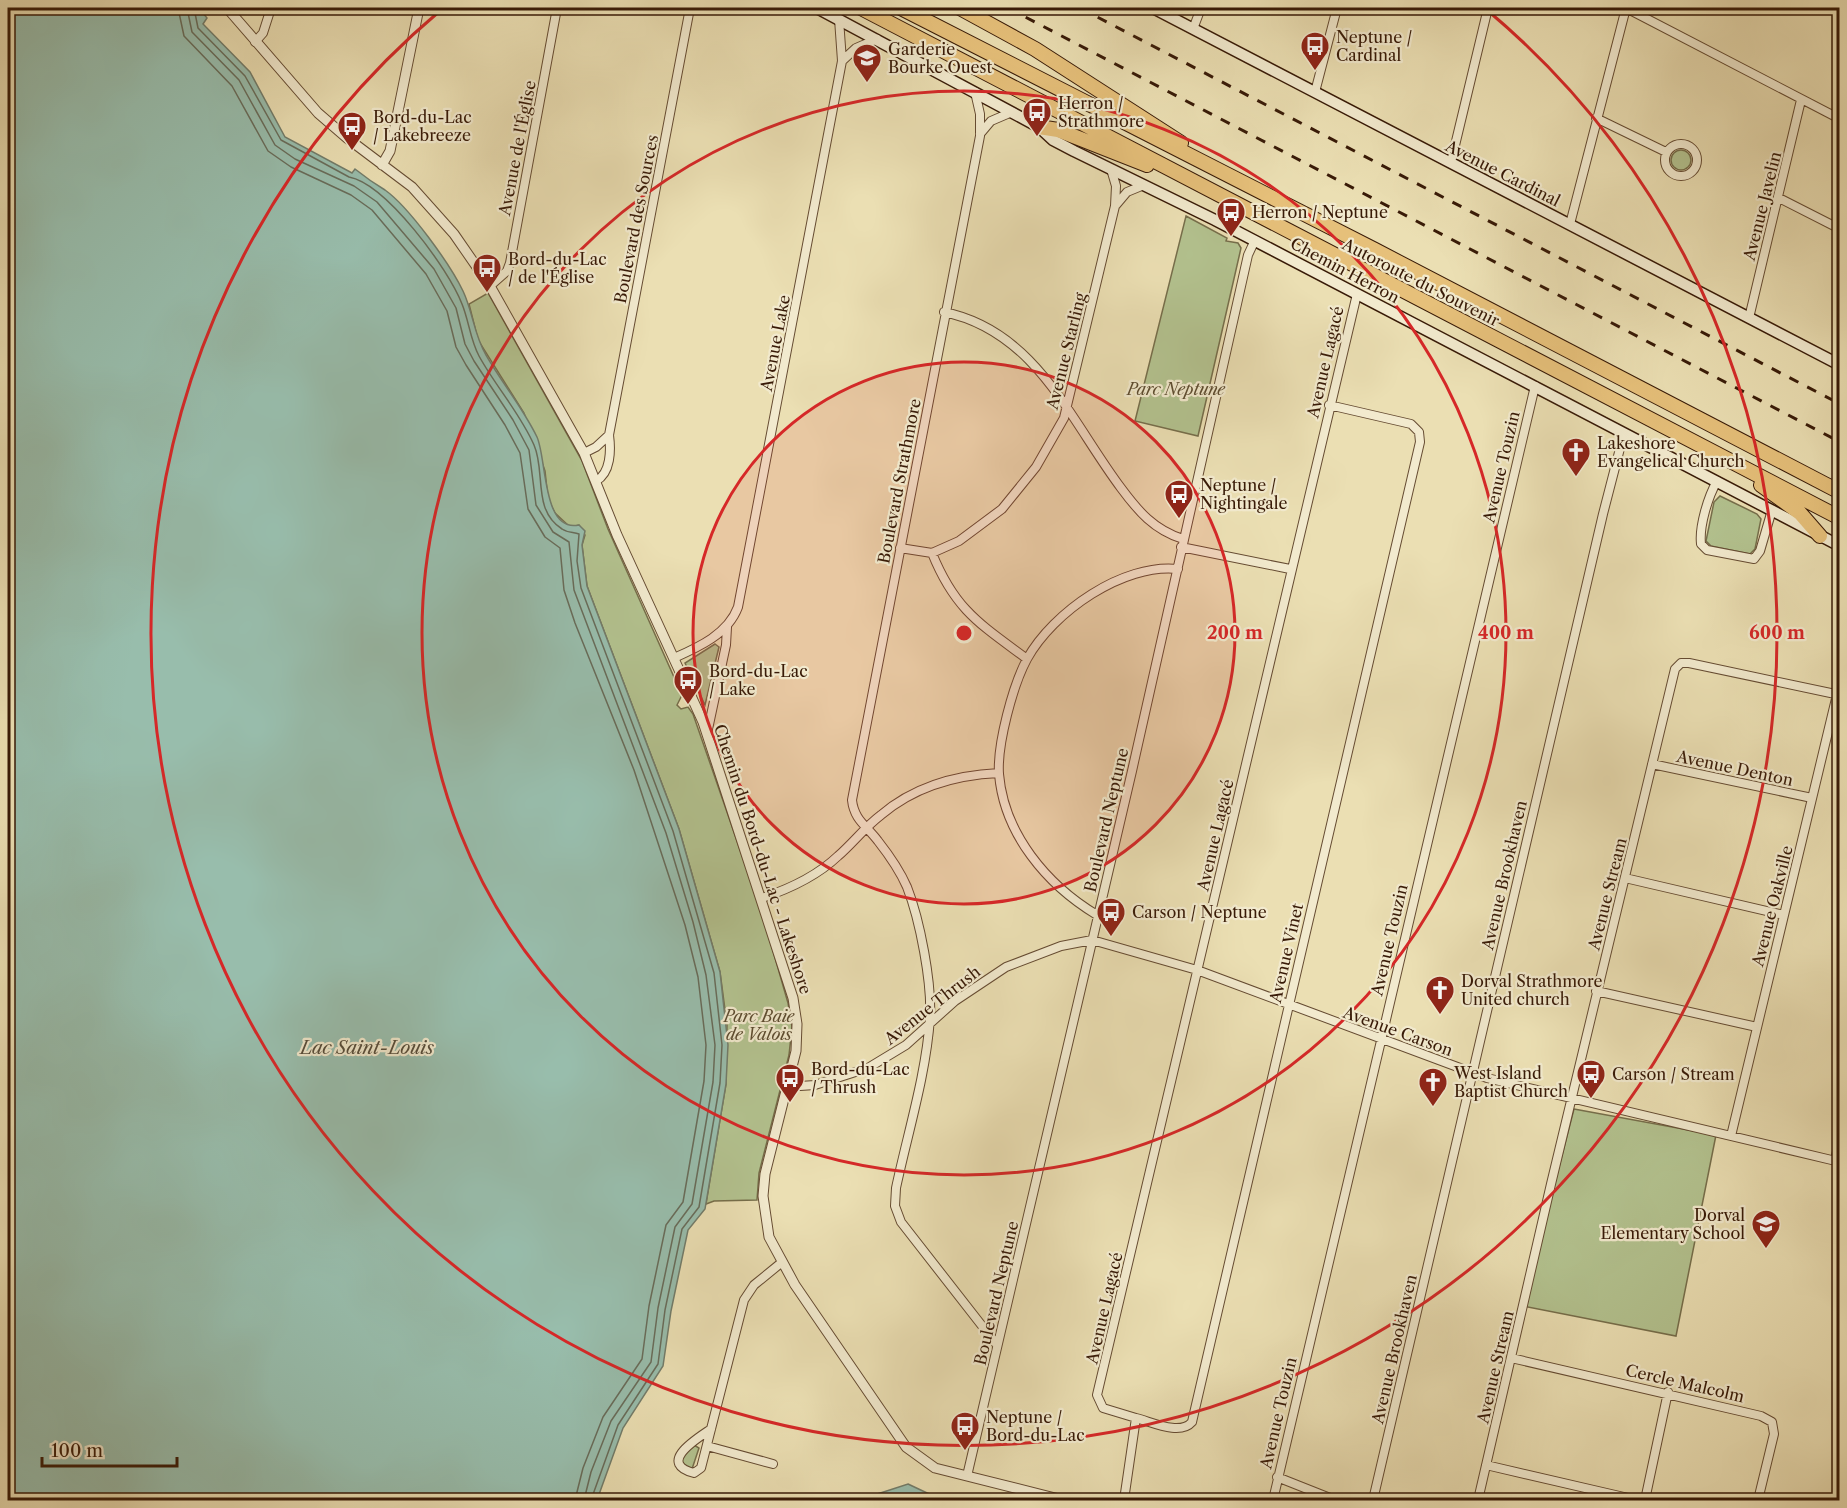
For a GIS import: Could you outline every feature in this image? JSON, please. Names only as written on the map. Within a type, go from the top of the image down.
[{"type":"highway","name":"Autoroute du Souvenir","points":[[861,8],[1839,518]]},
{"type":"highway","name":"Autoroute du Souvenir","points":[[901,8],[1230,175],[1839,492]]},
{"type":"highway","points":[[960,8],[1060,65],[1230,175]]},
{"type":"highway","points":[[1039,127],[1058,130],[1096,147],[1192,181]]},
{"type":"highway","points":[[1726,459],[1800,513],[1820,536]]},
{"type":"main road","name":"Chemin Herron","points":[[815,8],[1012,112],[1039,127],[1053,140],[1255,240],[1839,546]]},
{"type":"main road","name":"Avenue Cardinal","points":[[1153,8],[1839,365]]},
{"type":"street","name":"Chemin du Bord-du-Lac - Lakeshore","points":[[227,8],[318,113],[429,205],[462,244],[490,286],[584,453],[620,542],[707,734],[762,898],[796,1015],[796,1051],[765,1174],[763,1196],[769,1237],[781,1263],[850,1369],[906,1447],[936,1468],[1063,1500]]},
{"type":"street","points":[[255,42],[263,33],[271,8]]},
{"type":"street","points":[[382,165],[390,151],[419,8]]},
{"type":"street","name":"Avenue de l'Église","points":[[490,286],[507,271],[510,263],[557,8]]},
{"type":"street","name":"Boulevard des Sources","points":[[596,481],[606,471],[611,447],[609,435],[690,8]]},
{"type":"street","points":[[788,8],[794,10],[815,8]]},
{"type":"street","points":[[1193,29],[1201,8]]},
{"type":"street","points":[[1315,92],[1337,8]]},
{"type":"street","points":[[1451,162],[1488,8]]},
{"type":"street","points":[[1570,224],[1626,8],[1839,119]]},
{"type":"street","name":"Avenue Lake","points":[[707,734],[726,645],[727,627],[736,612],[743,585],[842,61],[839,19]]},
{"type":"street","points":[[842,61],[856,48],[877,39]]},
{"type":"street","name":"Boulevard Strathmore","points":[[975,92],[980,114],[980,136],[944,312],[853,795],[855,815],[896,866],[915,909],[927,987],[928,1024],[922,1072],[896,1188],[896,1206],[901,1222],[997,1345]]},
{"type":"street","name":"Avenue Javelin","points":[[1749,318],[1801,100]]},
{"type":"street","points":[[980,136],[991,121],[1012,112]]},
{"type":"street","points":[[1596,118],[1666,153]]},
{"type":"street","points":[[1676,145],[1687,146],[1695,154],[1695,166],[1687,174],[1672,173],[1665,164],[1666,153],[1676,145]]},
{"type":"street","name":"Avenue Starling","points":[[932,554],[978,529],[1018,492],[1062,422],[1115,206],[1116,186],[1111,169]]},
{"type":"street","points":[[1115,206],[1127,192],[1144,185]]},
{"type":"street","points":[[1779,198],[1839,229]]},
{"type":"street","name":"Boulevard Neptune","points":[[967,1476],[1247,261],[1255,240]]},
{"type":"street","name":"Avenue Lagacé","points":[[1136,1418],[1103,1407],[1097,1395],[1290,569],[1357,294]]},
{"type":"street","points":[[944,312],[981,324],[1019,348],[1067,406],[1139,513],[1182,543],[1290,569]]},
{"type":"street","name":"Avenue Touzin","points":[[1273,1500],[1535,386]]},
{"type":"street","name":"Avenue Vinet","points":[[1136,1418],[1179,1429],[1187,1428],[1192,1422],[1420,442],[1419,432],[1411,424],[1329,405]]},
{"type":"street","name":"Avenue Brookhaven","points":[[1373,1500],[1611,480],[1624,433]]},
{"type":"street","points":[[584,453],[596,447],[609,435]]},
{"type":"street","points":[[1717,481],[1710,495],[1701,536],[1701,544],[1707,550],[1754,559],[1760,551],[1772,510]]},
{"type":"street","points":[[900,548],[932,554],[952,595],[967,612],[1027,659]]},
{"type":"street","points":[[1097,915],[1072,900],[1047,876],[1018,837],[1004,799],[999,773],[1012,698],[1027,659],[1048,632],[1090,595],[1128,576],[1157,568],[1178,568]]},
{"type":"street","points":[[674,658],[727,627]]},
{"type":"street","name":"Avenue Stream","points":[[1478,1500],[1570,1100],[1674,669],[1681,663],[1838,695]]},
{"type":"street","name":"Avenue Oakville","points":[[1731,1136],[1838,695],[1839,682]]},
{"type":"street","name":"Avenue Denton","points":[[1652,764],[1812,798]]},
{"type":"street","points":[[762,898],[818,872],[890,807],[933,784],[955,778],[999,773]]},
{"type":"street","points":[[1625,879],[1784,915]]},
{"type":"street","name":"Avenue Carson","points":[[1092,940],[1197,970],[1472,1072],[1570,1100],[1837,1161]]},
{"type":"street","name":"Avenue Thrush","points":[[788,1082],[806,1086],[856,1073],[906,1045],[955,1001],[1006,967],[1061,946],[1092,940]]},
{"type":"street","points":[[1596,991],[1757,1027]]},
{"type":"street","points":[[1837,1161],[1839,1139]]},
{"type":"street","points":[[711,1429],[685,1446],[679,1457],[680,1464],[685,1471],[694,1473],[701,1468],[707,1446],[744,1300],[754,1285],[781,1263]]},
{"type":"street","name":"Cercle Malcolm","points":[[1511,1358],[1668,1392],[1761,1416],[1772,1422],[1774,1434],[1758,1500]]},
{"type":"street","points":[[1645,1500],[1668,1392]]},
{"type":"street","points":[[1124,1500],[1136,1418]]},
{"type":"street","points":[[707,1446],[773,1464]]},
{"type":"street","points":[[1486,1465],[1637,1500]]},
{"type":"street","points":[[1277,1477],[1335,1500]]},
{"type":"green space","points":[[1677,150],[1685,150],[1691,156],[1691,164],[1685,170],[1677,170],[1671,164],[1671,156]]},
{"type":"green space","name":"Parc Neptune","points":[[1186,216],[1227,238],[1226,241],[1238,243],[1241,248],[1198,436],[1135,421]]},
{"type":"green space","name":"Parc Baie de Valois","points":[[488,293],[582,461],[608,529],[682,695],[677,705],[681,709],[688,707],[693,714],[763,916],[788,1003],[792,1027],[789,1055],[759,1173],[757,1200],[714,1201],[706,1204],[726,1084],[727,1025],[720,972],[679,829],[587,586],[582,545],[585,535],[579,525],[570,527],[555,513],[548,499],[545,471],[524,413],[478,340],[469,304]]},
{"type":"green space","points":[[1720,496],[1757,514],[1761,519],[1755,549],[1750,554],[1711,546],[1706,541],[1714,502]]},
{"type":"green space","points":[[715,644],[719,647],[705,705],[685,663]]},
{"type":"green space","points":[[1574,1109],[1716,1135],[1676,1336],[1523,1306]]},
{"type":"green space","points":[[694,1445],[699,1448],[692,1469],[688,1469],[681,1461],[684,1453]]},
{"type":"water","name":"Lac Saint-Louis","points":[[8,8],[199,8],[207,18],[203,24],[250,72],[285,137],[352,173],[355,169],[395,198],[428,237],[449,266],[463,291],[486,355],[537,437],[548,492],[558,518],[567,524],[579,525],[585,531],[582,545],[587,586],[679,829],[720,972],[728,1045],[726,1084],[705,1209],[688,1230],[671,1311],[663,1366],[623,1428],[597,1500],[8,1500]]},
{"type":"water","points":[[908,1484],[942,1500],[862,1500],[865,1498]]},
{"type":"railway","points":[[1008,8],[1840,442]]},
{"type":"railway","points":[[1080,8],[1840,404]]},
{"type":"place","name":"Neptune / Cardinal","points":[[1315,72]]},
{"type":"place","name":"Garderie Bourke Ouest","points":[[867,84]]},
{"type":"place","name":"Herron / Strathmore","points":[[1037,138]]},
{"type":"place","name":"Bord-du-Lac / Lakebreeze","points":[[352,152]]},
{"type":"place","name":"Herron / Neptune","points":[[1231,238]]},
{"type":"place","name":"Bord-du-Lac / de l'Église","points":[[487,294]]},
{"type":"place","name":"Lakeshore Evangelical Church","points":[[1576,478]]},
{"type":"place","name":"Neptune / Nightingale","points":[[1179,520]]},
{"type":"place","name":"Bord-du-Lac / Lake","points":[[688,706]]},
{"type":"place","name":"Carson / Neptune","points":[[1111,938]]},
{"type":"place","name":"Dorval Strathmore United church","points":[[1440,1016]]},
{"type":"place","name":"Carson / Stream","points":[[1591,1100]]},
{"type":"place","name":"Bord-du-Lac / Thrush","points":[[790,1104]]},
{"type":"place","name":"West Island Baptist Church","points":[[1433,1108]]},
{"type":"place","name":"Dorval Elementary School","points":[[1766,1250]]},
{"type":"place","name":"Neptune / Bord-du-Lac","points":[[965,1452]]}]
